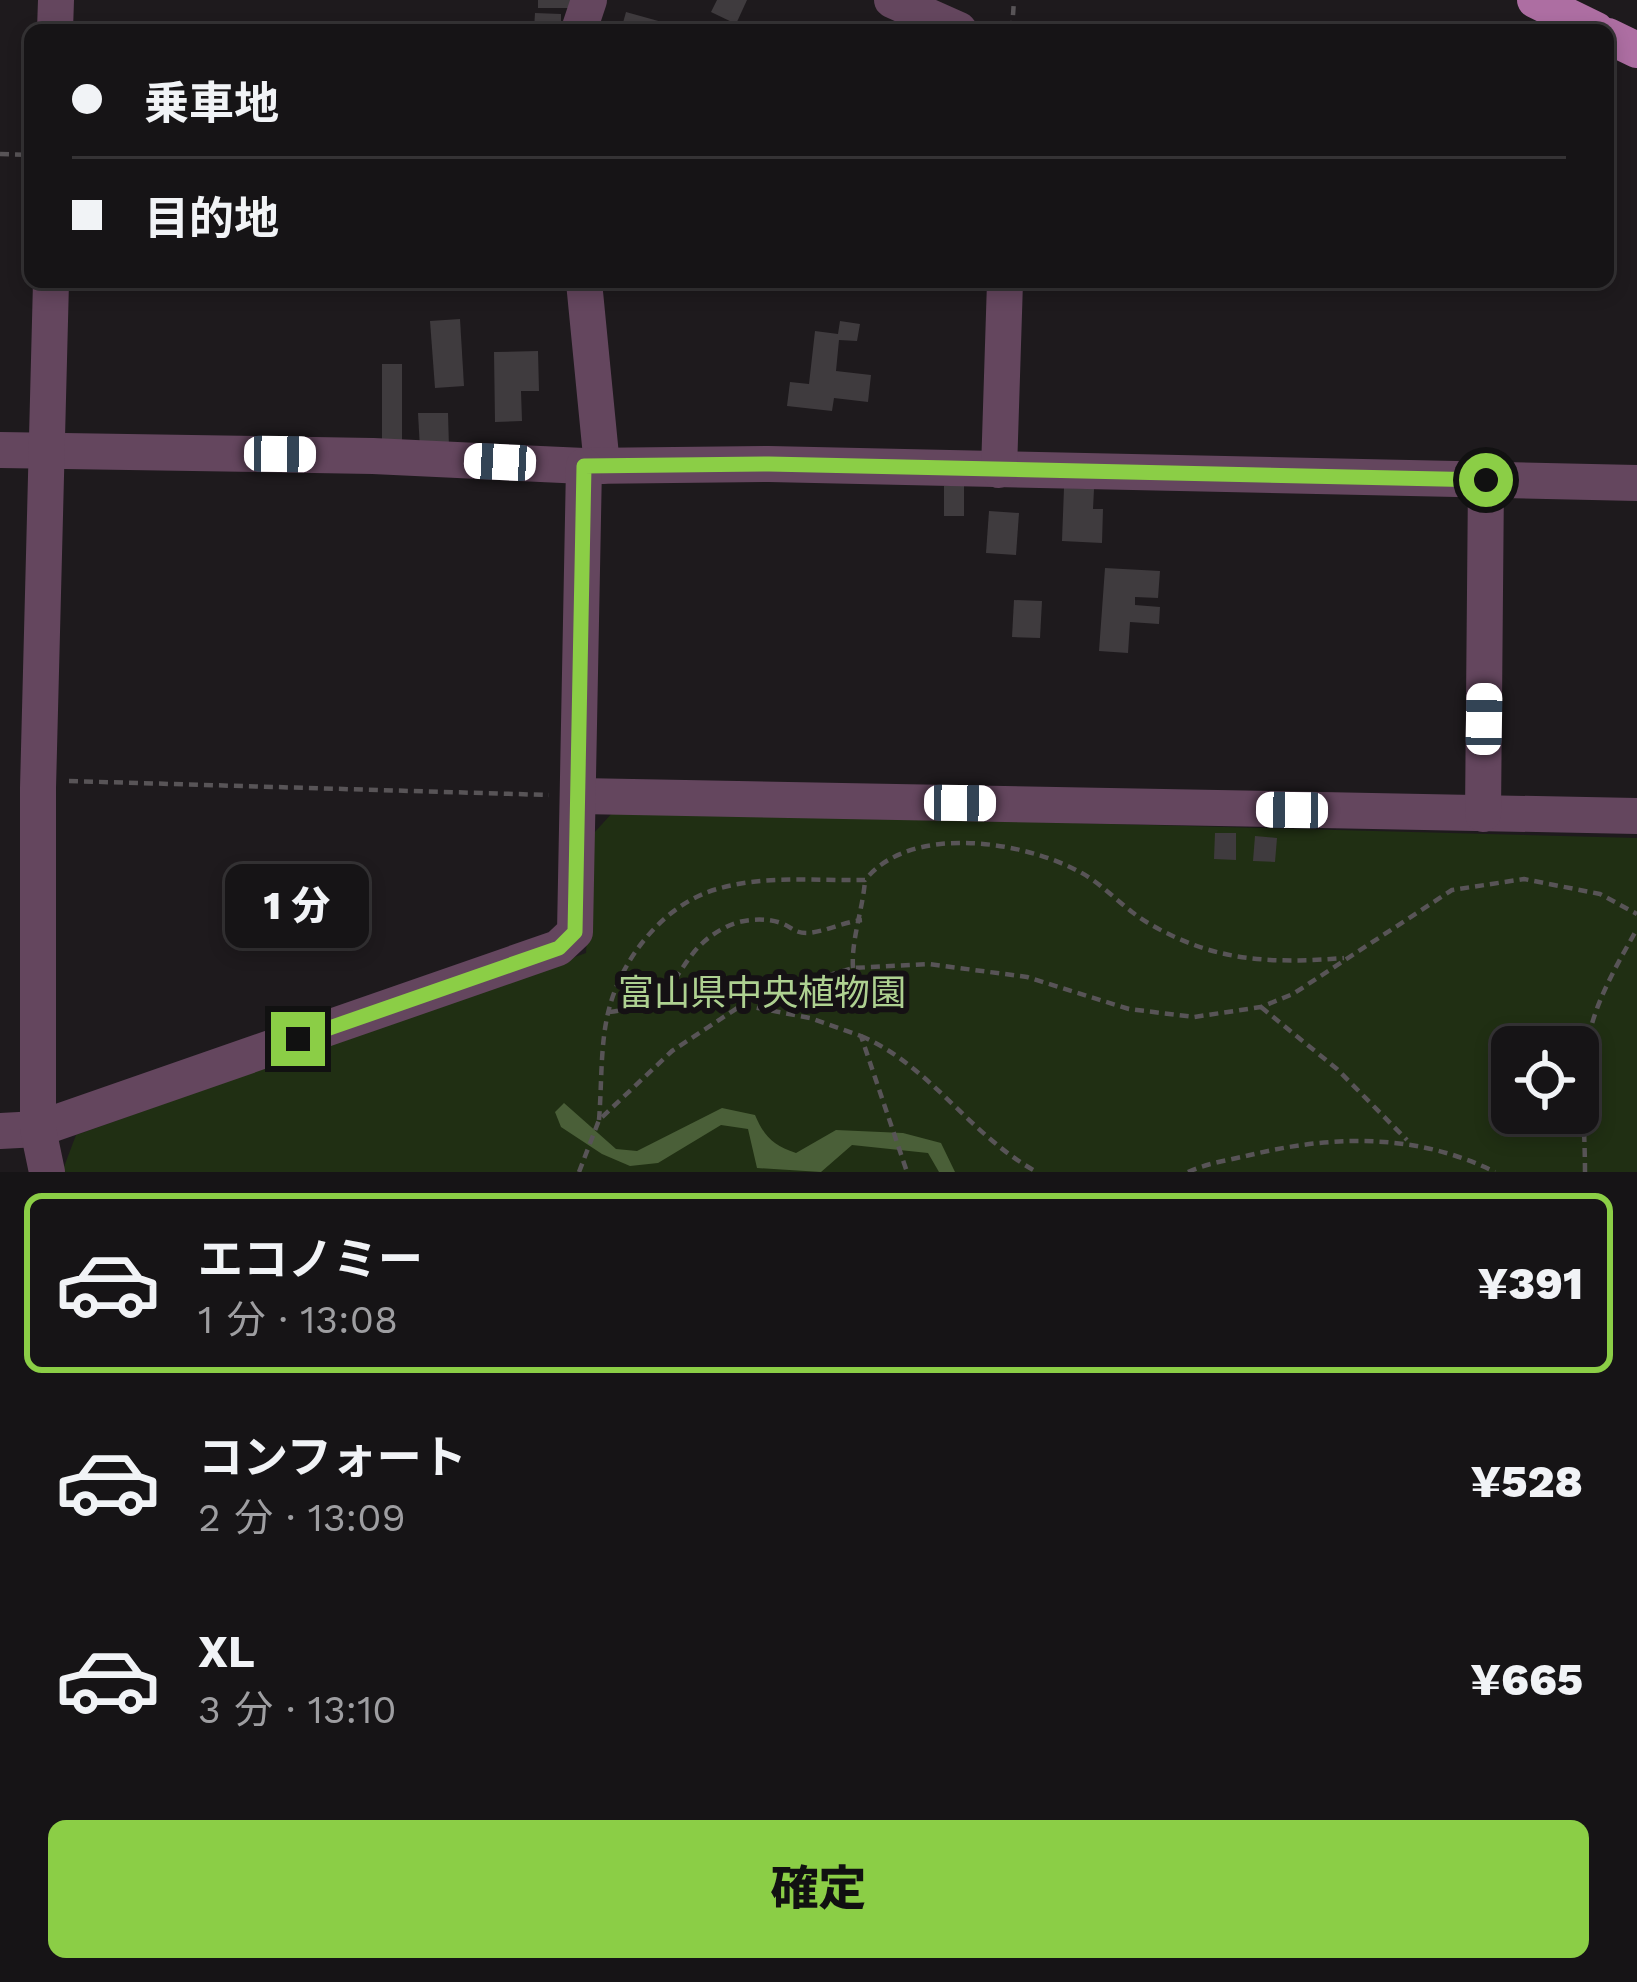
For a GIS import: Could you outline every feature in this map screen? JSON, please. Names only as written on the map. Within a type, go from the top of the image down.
[{"type":"main road","points":[[1534,0],[1584,24]]},
{"type":"street","points":[[892,0],[946,24]]},
{"type":"street","points":[[47,1172],[38,1129],[39,780],[51,288]]},
{"type":"street","points":[[0,1131],[38,1129],[559,948],[575,932],[593,466],[584,288]]},
{"type":"street","points":[[999,470],[1005,288]]},
{"type":"street","points":[[0,450],[373,456],[593,466],[769,464],[1637,483]]},
{"type":"street","points":[[1483,814],[1486,480]]},
{"type":"street","points":[[580,796],[1637,816]]},
{"type":"path","points":[[39,780],[580,796]]},
{"type":"path","points":[[854,968],[852,953],[862,920],[865,880],[898,853],[945,843],[1038,852],[1085,874],[1136,915],[1181,940],[1226,956],[1303,961],[1347,958]]},
{"type":"path","points":[[579,1172],[598,1120],[608,1012],[621,975],[642,941],[675,911],[715,889],[767,881],[865,880]]},
{"type":"path","points":[[598,1120],[672,1051],[742,1005],[781,988],[854,968],[929,964],[1027,977],[1129,1010],[1195,1017],[1261,1007],[1293,994],[1452,890],[1524,880],[1600,894],[1637,914]]},
{"type":"path","points":[[608,1012],[642,1008],[662,997],[691,956],[721,929],[743,920],[781,923],[793,932],[811,933],[862,920]]},
{"type":"path","points":[[1585,1172],[1582,1106],[1590,1031],[1609,980],[1637,928]]},
{"type":"path","points":[[742,1005],[810,1018],[889,1047],[991,1144],[1037,1172]]},
{"type":"path","points":[[1261,1007],[1336,1069],[1409,1143]]},
{"type":"path","points":[[862,1036],[907,1172]]},
{"type":"path","points":[[1188,1172],[1265,1151],[1340,1138],[1409,1143],[1495,1172]]},
{"type":"green space","name":"富山県中央植物園","points":[[614,811],[1637,838],[1637,1172],[62,1172],[76,1135],[586,953],[593,834]]},
{"type":"shaded area","points":[[564,1103],[616,1149],[637,1151],[722,1108],[755,1115],[770,1139],[796,1153],[836,1130],[903,1133],[941,1143],[955,1172],[939,1172],[928,1153],[852,1145],[821,1172],[757,1168],[748,1129],[721,1125],[658,1163],[630,1166],[561,1127],[555,1112]]},
{"type":"building","points":[[538,0],[571,0],[571,8],[538,8]]},
{"type":"building","points":[[717,0],[747,0],[736,24],[711,12]]},
{"type":"building","points":[[626,12],[669,24],[623,24]]},
{"type":"building","points":[[535,13],[561,14],[561,24],[534,24]]},
{"type":"building","points":[[460,319],[464,386],[435,388],[430,321]]},
{"type":"building","points":[[840,321],[860,324],[857,341],[839,340],[836,371],[871,375],[868,402],[834,398],[832,411],[787,406],[790,382],[809,384],[815,331],[838,334]]},
{"type":"building","points":[[538,351],[539,391],[521,391],[522,421],[495,422],[494,352]]},
{"type":"building","points":[[382,364],[402,364],[402,440],[382,440]]},
{"type":"building","points":[[418,413],[448,413],[449,448],[420,449]]},
{"type":"building","points":[[944,486],[964,486],[964,516],[944,516]]},
{"type":"building","points":[[1064,488],[1094,489],[1093,509],[1103,509],[1102,543],[1062,541]]},
{"type":"building","points":[[989,511],[1019,513],[1016,555],[986,553]]},
{"type":"building","points":[[1105,568],[1160,571],[1158,598],[1135,597],[1135,605],[1160,607],[1159,624],[1130,622],[1128,653],[1099,651]]},
{"type":"building","points":[[1014,600],[1042,601],[1040,638],[1012,637]]},
{"type":"building","points":[[1215,833],[1236,833],[1236,860],[1214,859]]},
{"type":"building","points":[[1255,836],[1277,838],[1275,862],[1253,861]]},
{"type":"route","points":[[298,1039],[559,948],[575,932],[584,466],[769,464],[1486,480]]}]
